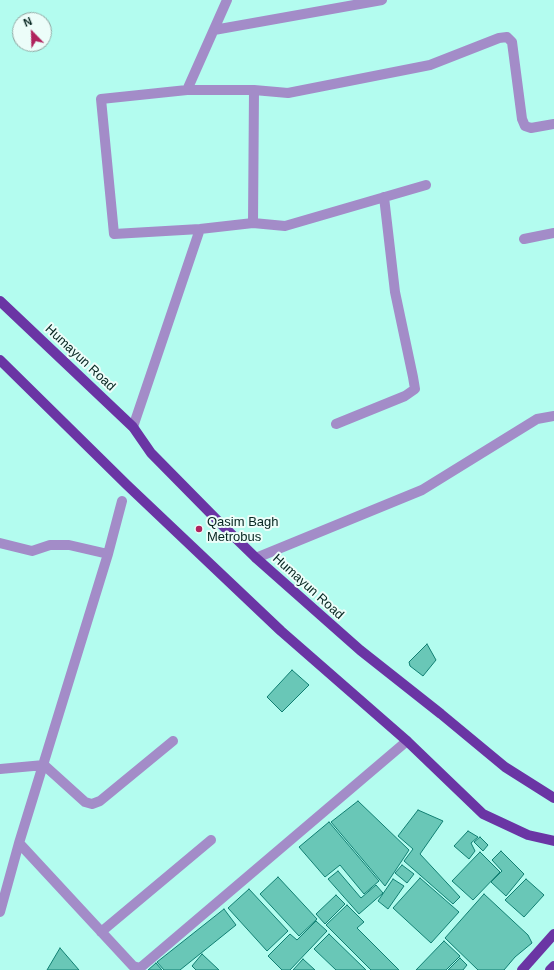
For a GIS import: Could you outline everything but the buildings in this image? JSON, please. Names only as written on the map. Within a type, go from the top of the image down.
[{"type":"main road","name":"Humayun Road","points":[[0,301],[133,427],[151,453],[256,558],[360,650],[442,714],[505,767],[554,798]]},
{"type":"main road","points":[[0,360],[127,485],[281,631],[407,741],[483,814],[528,835],[554,841]]},
{"type":"main road","points":[[522,970],[554,934]]},
{"type":"main road","points":[[550,970],[554,966]]},
{"type":"street","points":[[187,90],[227,0]]},
{"type":"street","points":[[214,30],[382,0]]},
{"type":"street","points":[[426,185],[284,226],[252,223],[200,229],[114,234],[100,99],[187,90],[254,90],[288,93],[430,65],[499,38],[507,37],[512,42],[522,119],[525,126],[531,128],[554,124]]},
{"type":"street","points":[[252,223],[254,90]]},
{"type":"street","points":[[336,424],[405,396],[414,389],[413,377],[394,292],[384,198]]},
{"type":"street","points":[[133,427],[200,229]]},
{"type":"street","points":[[524,239],[554,233]]},
{"type":"street","points":[[256,558],[422,490],[537,419],[554,416]]},
{"type":"street","points":[[0,912],[108,554],[122,501]]},
{"type":"street","points":[[0,544],[32,551],[50,545],[69,545],[108,554]]},
{"type":"street","points":[[0,769],[44,765],[85,802],[92,804],[100,801],[173,740]]},
{"type":"street","points":[[20,843],[133,966],[140,968],[407,741]]},
{"type":"street","points":[[101,932],[211,840]]},
{"type":"place","name":"Qasim Bagh Metrobus","points":[[199,529]]}]
